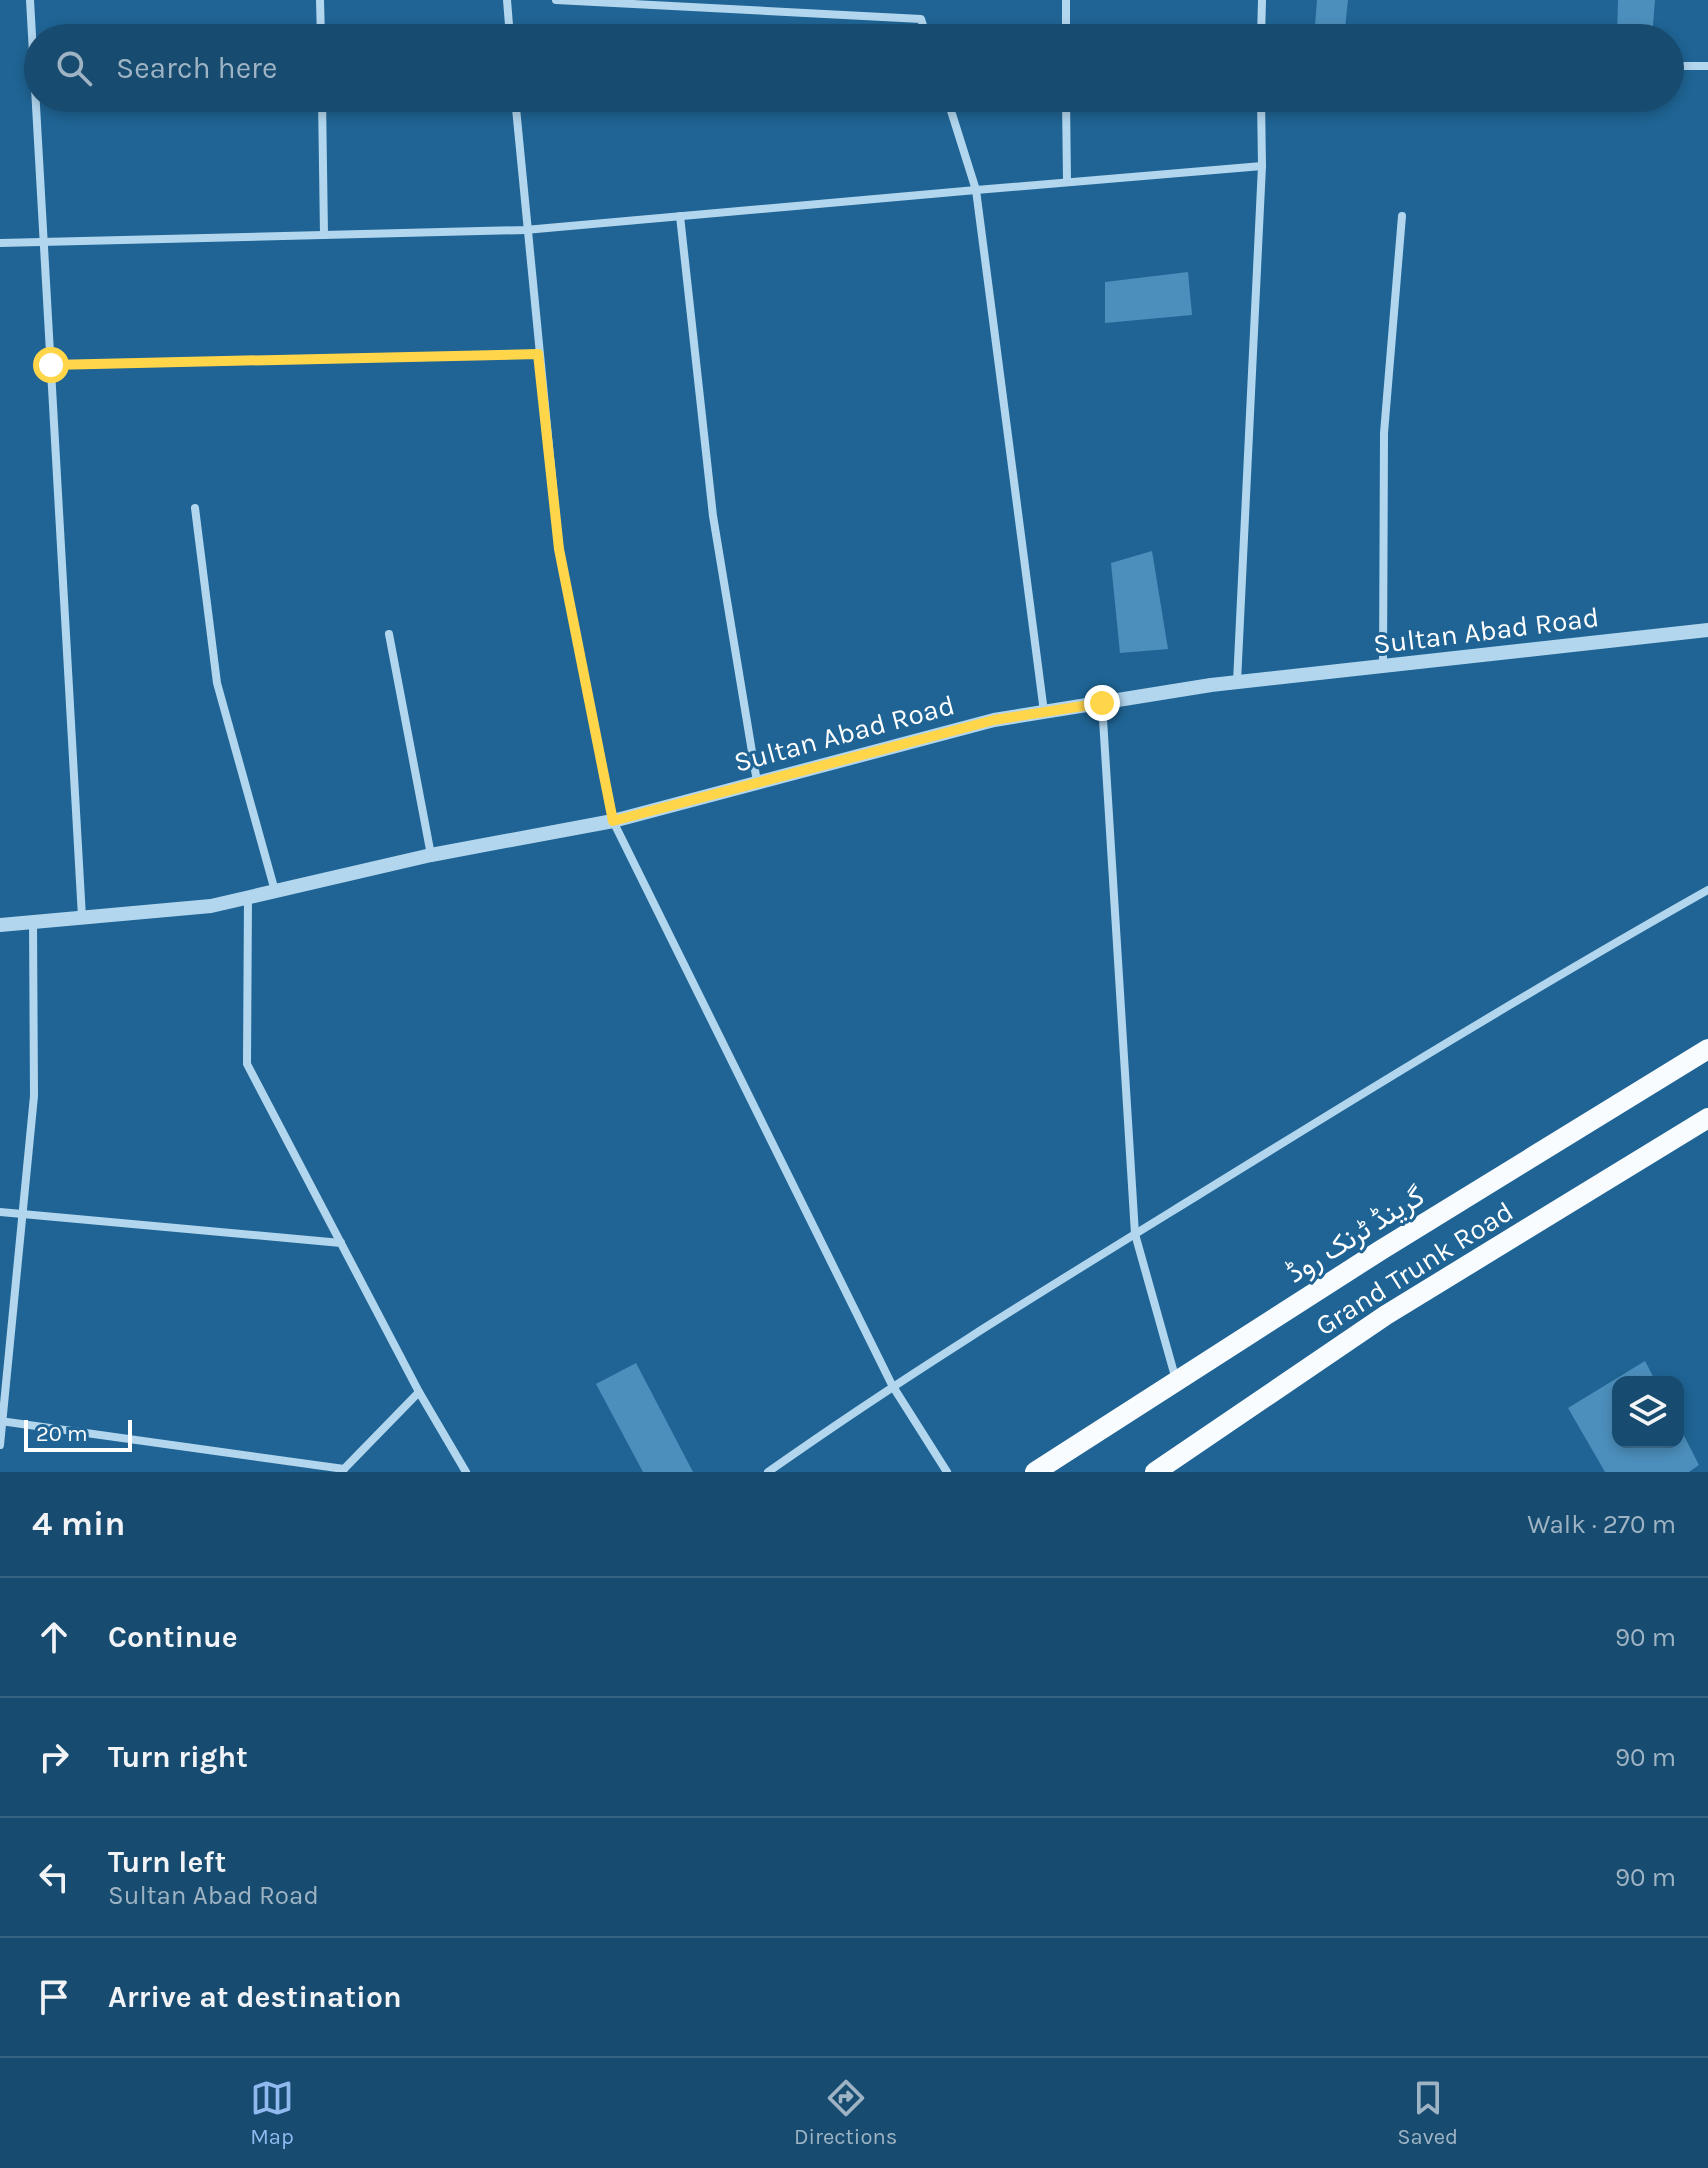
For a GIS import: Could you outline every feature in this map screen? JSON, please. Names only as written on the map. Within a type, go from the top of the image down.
[{"type":"main road","name":"گرینڈ ٹرنک روڈ","points":[[1035,1472],[1381,1250],[1708,1049]]},
{"type":"main road","name":"Grand Trunk Road","points":[[1155,1472],[1386,1315],[1708,1118]]},
{"type":"street","points":[[30,0],[31,24]]},
{"type":"street","points":[[320,0],[321,24]]},
{"type":"street","points":[[507,0],[509,24]]},
{"type":"street","points":[[556,0],[921,19],[923,24]]},
{"type":"street","points":[[1066,0],[1066,24]]},
{"type":"street","points":[[1261,24],[1262,0]]},
{"type":"street","points":[[1684,66],[1708,66]]},
{"type":"street","points":[[36,112],[82,917]]},
{"type":"street","points":[[322,112],[324,235]]},
{"type":"street","points":[[516,112],[525,230],[559,549],[613,821],[892,1385],[947,1472]]},
{"type":"street","points":[[951,112],[976,190],[1044,712]]},
{"type":"street","points":[[1066,112],[1067,182]]},
{"type":"street","points":[[1237,682],[1262,166],[1261,112]]},
{"type":"street","points":[[0,243],[525,230],[1262,166]]},
{"type":"street","points":[[680,216],[713,516],[757,782]]},
{"type":"street","points":[[1383,668],[1384,433],[1402,216]]},
{"type":"street","points":[[51,365],[538,354]]},
{"type":"street","points":[[195,508],[217,683],[275,891]]},
{"type":"street","name":"Sultan Abad Road","points":[[0,925],[211,906],[431,855],[613,821],[994,720],[1237,682],[1708,630]]},
{"type":"street","points":[[389,634],[431,855]]},
{"type":"street","points":[[1102,703],[1135,1234],[1177,1381]]},
{"type":"street","points":[[768,1472],[892,1385],[1135,1234],[1522,995],[1708,890]]},
{"type":"street","points":[[248,897],[247,1064],[419,1392],[466,1472]]},
{"type":"street","points":[[0,1445],[34,1096],[33,922]]},
{"type":"street","points":[[0,1212],[341,1243]]},
{"type":"street","points":[[1,1421],[343,1471],[419,1392]]},
{"type":"building","points":[[1317,0],[1348,0],[1345,24],[1315,24]]},
{"type":"building","points":[[1618,0],[1655,0],[1653,24],[1617,24]]},
{"type":"building","points":[[1188,272],[1192,315],[1105,323],[1105,282]]},
{"type":"building","points":[[1152,551],[1168,649],[1120,653],[1111,563]]},
{"type":"building","points":[[1645,1361],[1653,1376],[1620,1376]]},
{"type":"building","points":[[636,1363],[693,1472],[643,1472],[596,1384]]},
{"type":"building","points":[[1612,1381],[1612,1448],[1684,1448],[1684,1436],[1699,1465],[1689,1472],[1605,1472],[1568,1408]]},
{"type":"route","points":[[51,365],[538,354],[559,549],[613,821],[994,720],[1102,703]]}]
